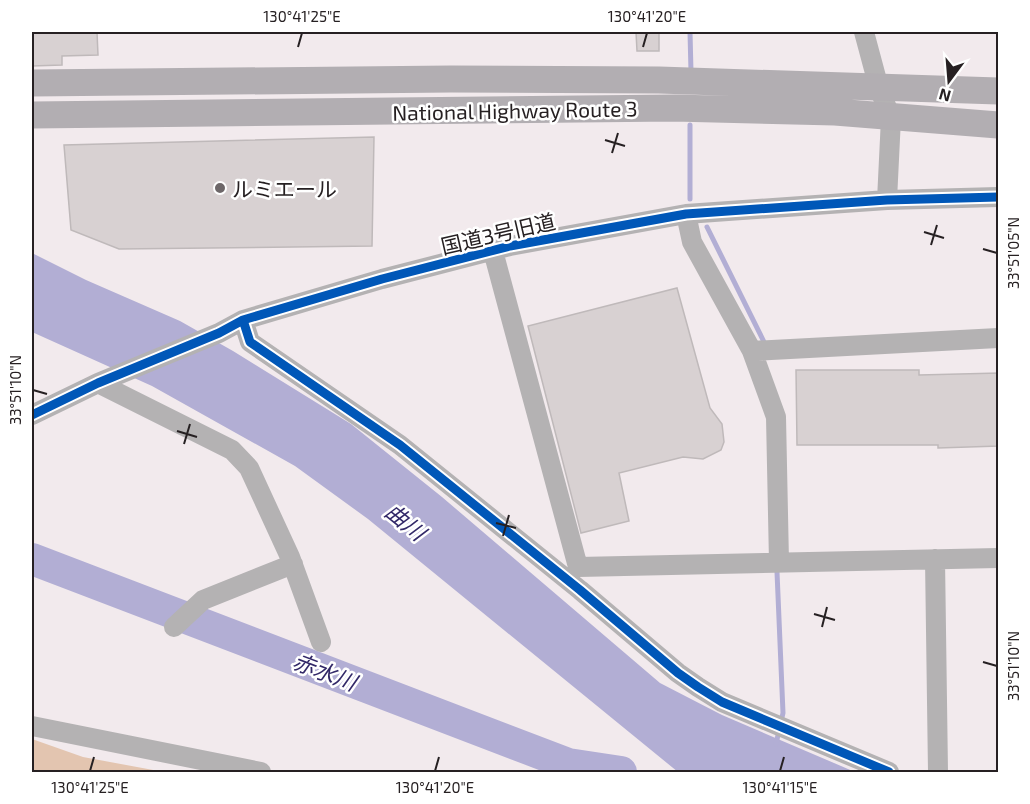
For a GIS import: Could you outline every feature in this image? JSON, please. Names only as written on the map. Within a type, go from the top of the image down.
[{"type":"highway","name":"National Highway Route 3","points":[[32,83],[452,79],[648,80],[999,91]]},
{"type":"highway","name":"National Highway Route 3","points":[[32,116],[674,108],[835,112],[999,125]]},
{"type":"street","points":[[864,32],[879,88],[891,118],[887,200]]},
{"type":"street","name":"国道3号旧道","points":[[32,415],[98,383],[219,333],[243,320],[382,279],[493,250],[686,214],[887,200],[999,197]]},
{"type":"street","points":[[686,214],[692,242],[752,351],[776,417],[779,562]]},
{"type":"street","points":[[493,250],[578,567],[999,558]]},
{"type":"street","points":[[243,320],[250,342],[400,445],[580,590],[678,673],[722,702],[889,772]]},
{"type":"street","points":[[752,351],[999,339]]},
{"type":"street","points":[[98,383],[232,450],[249,468],[293,564],[321,642]]},
{"type":"street","points":[[935,559],[939,772]]},
{"type":"street","points":[[174,627],[203,600],[293,564]]},
{"type":"street","points":[[32,726],[261,772]]},
{"type":"shaded area","points":[[32,739],[83,757],[164,772],[32,772]]},
{"type":"water","name":"曲川","points":[[32,253],[86,280],[180,321],[351,424],[442,497],[660,683],[722,715],[855,772],[678,772],[368,519],[295,466],[152,386],[32,332]]},
{"type":"building","points":[[32,32],[97,32],[98,55],[62,56],[62,65],[32,66]]},
{"type":"building","points":[[636,32],[659,32],[659,51],[637,51]]},
{"type":"building","name":"ルミエール","points":[[374,137],[372,246],[119,249],[71,230],[64,145]]},
{"type":"building","points":[[677,288],[710,408],[722,424],[724,442],[721,450],[703,459],[683,457],[619,473],[629,521],[581,533],[528,326]]},
{"type":"building","points":[[796,370],[919,370],[919,375],[999,373],[999,446],[938,448],[938,445],[797,445]]},
{"type":"waterway","points":[[690,32],[691,72]]},
{"type":"waterway","points":[[690,125],[690,199]]},
{"type":"waterway","points":[[707,227],[765,344]]},
{"type":"waterway","name":"赤水川","points":[[32,559],[568,764],[621,772]]},
{"type":"waterway","points":[[776,744],[783,713],[777,572]]},
{"type":"cycle path","points":[[32,415],[98,383],[219,333],[243,320],[382,279],[510,246],[686,214],[887,200],[998,197]]},
{"type":"cycle path","points":[[243,320],[250,342],[400,445],[698,687],[722,702],[889,772]]},
{"type":"place","name":"ルミエール","points":[[220,188]]}]
